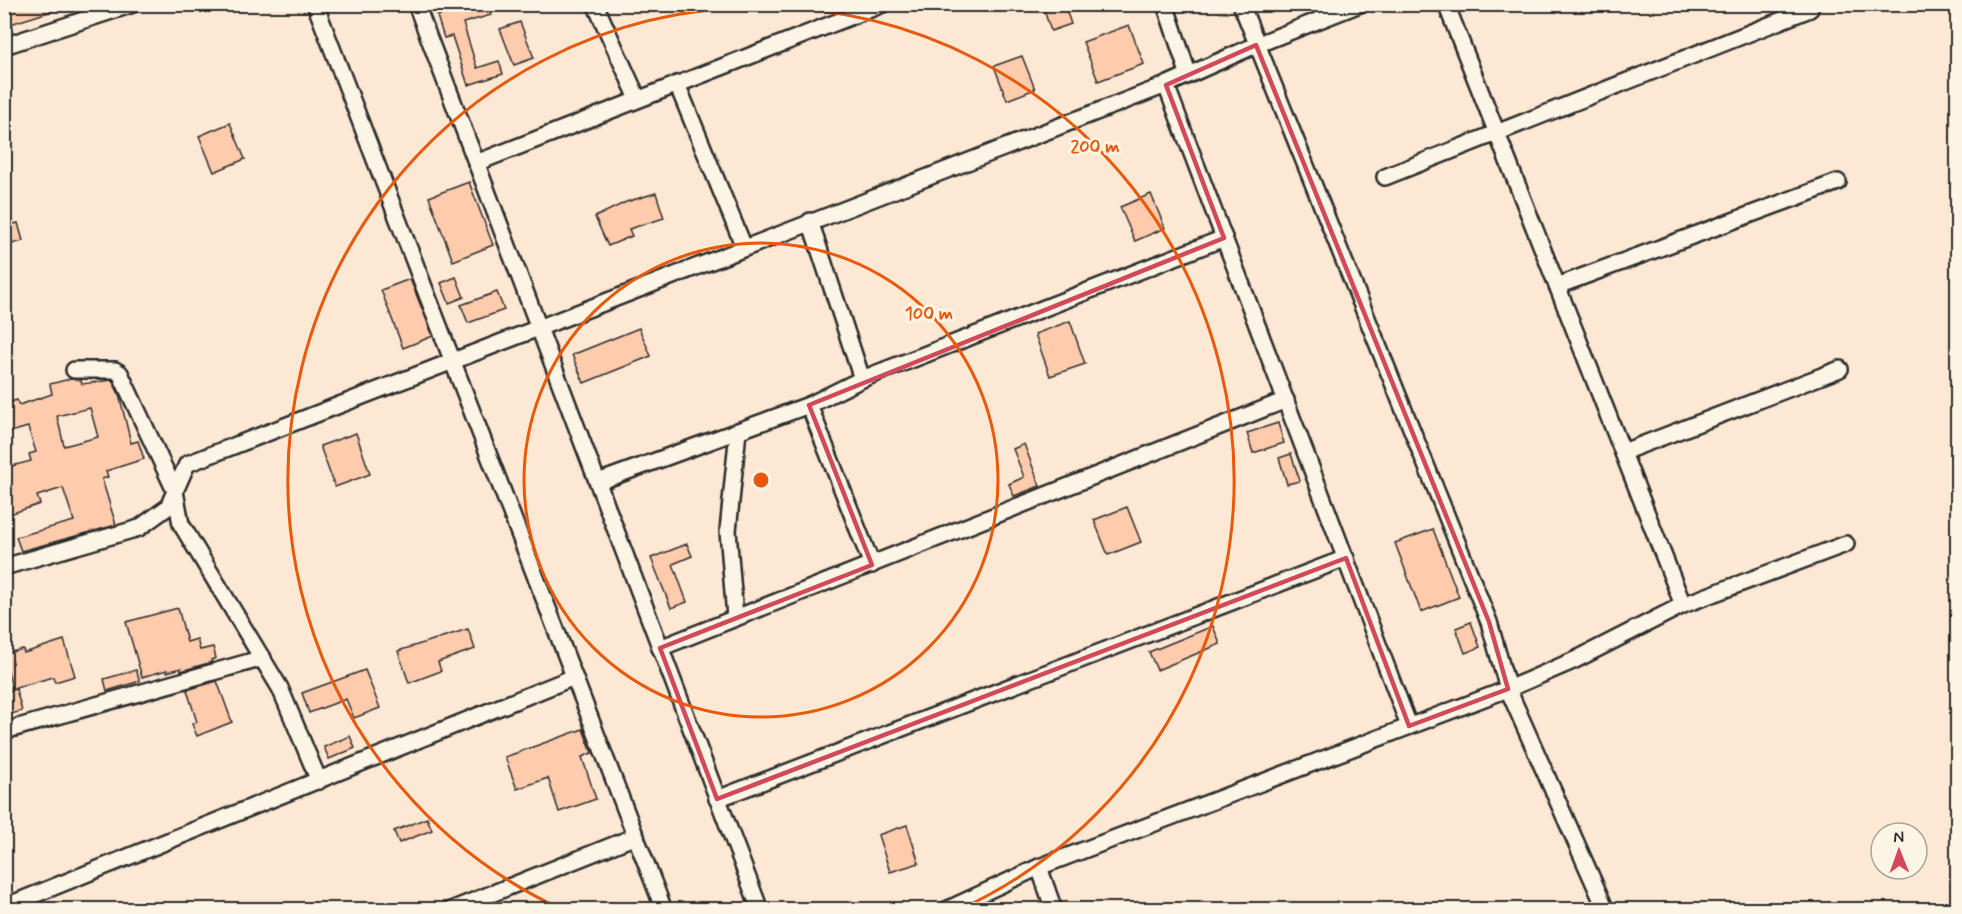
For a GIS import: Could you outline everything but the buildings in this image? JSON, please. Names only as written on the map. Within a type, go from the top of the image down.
[{"type":"street","points":[[4,46],[133,4]]},
{"type":"street","points":[[315,4],[664,909]]},
{"type":"street","points":[[416,4],[760,909]]},
{"type":"street","points":[[596,4],[638,99]]},
{"type":"street","points":[[477,163],[883,4]]},
{"type":"street","points":[[1165,4],[1188,73]]},
{"type":"street","points":[[1241,4],[1489,622],[1508,689],[1606,909]]},
{"type":"street","points":[[4,567],[139,528],[168,507],[187,464],[538,326],[1166,85],[1188,73],[1360,4]]},
{"type":"street","points":[[1446,4],[1683,605]]},
{"type":"street","points":[[1385,177],[1810,9]]},
{"type":"street","points":[[677,84],[744,247]]},
{"type":"street","points":[[1166,85],[1409,726]]},
{"type":"street","points":[[1557,286],[1838,182]]},
{"type":"street","points":[[810,221],[862,379]]},
{"type":"street","points":[[598,482],[809,405],[862,379],[1224,238]]},
{"type":"street","points":[[1623,452],[1840,369]]},
{"type":"street","points":[[74,370],[115,370],[120,373],[175,491],[181,524],[280,688],[319,781]]},
{"type":"street","points":[[660,648],[1286,399]]},
{"type":"street","points":[[809,405],[872,565]]},
{"type":"street","points":[[735,617],[728,531],[738,431]]},
{"type":"street","points":[[946,909],[1039,867],[1508,689],[1575,660],[1683,605],[1846,544]]},
{"type":"street","points":[[717,799],[1346,558]]},
{"type":"street","points":[[4,731],[263,658]]},
{"type":"street","points":[[4,907],[574,677]]},
{"type":"street","points":[[451,909],[636,837]]},
{"type":"street","points":[[1039,867],[1054,909]]},
{"type":"highlighted area","points":[[1256,45],[1489,622],[1508,689],[1409,726],[1346,558],[717,799],[660,648],[872,565],[809,405],[1224,238],[1166,85]]}]
